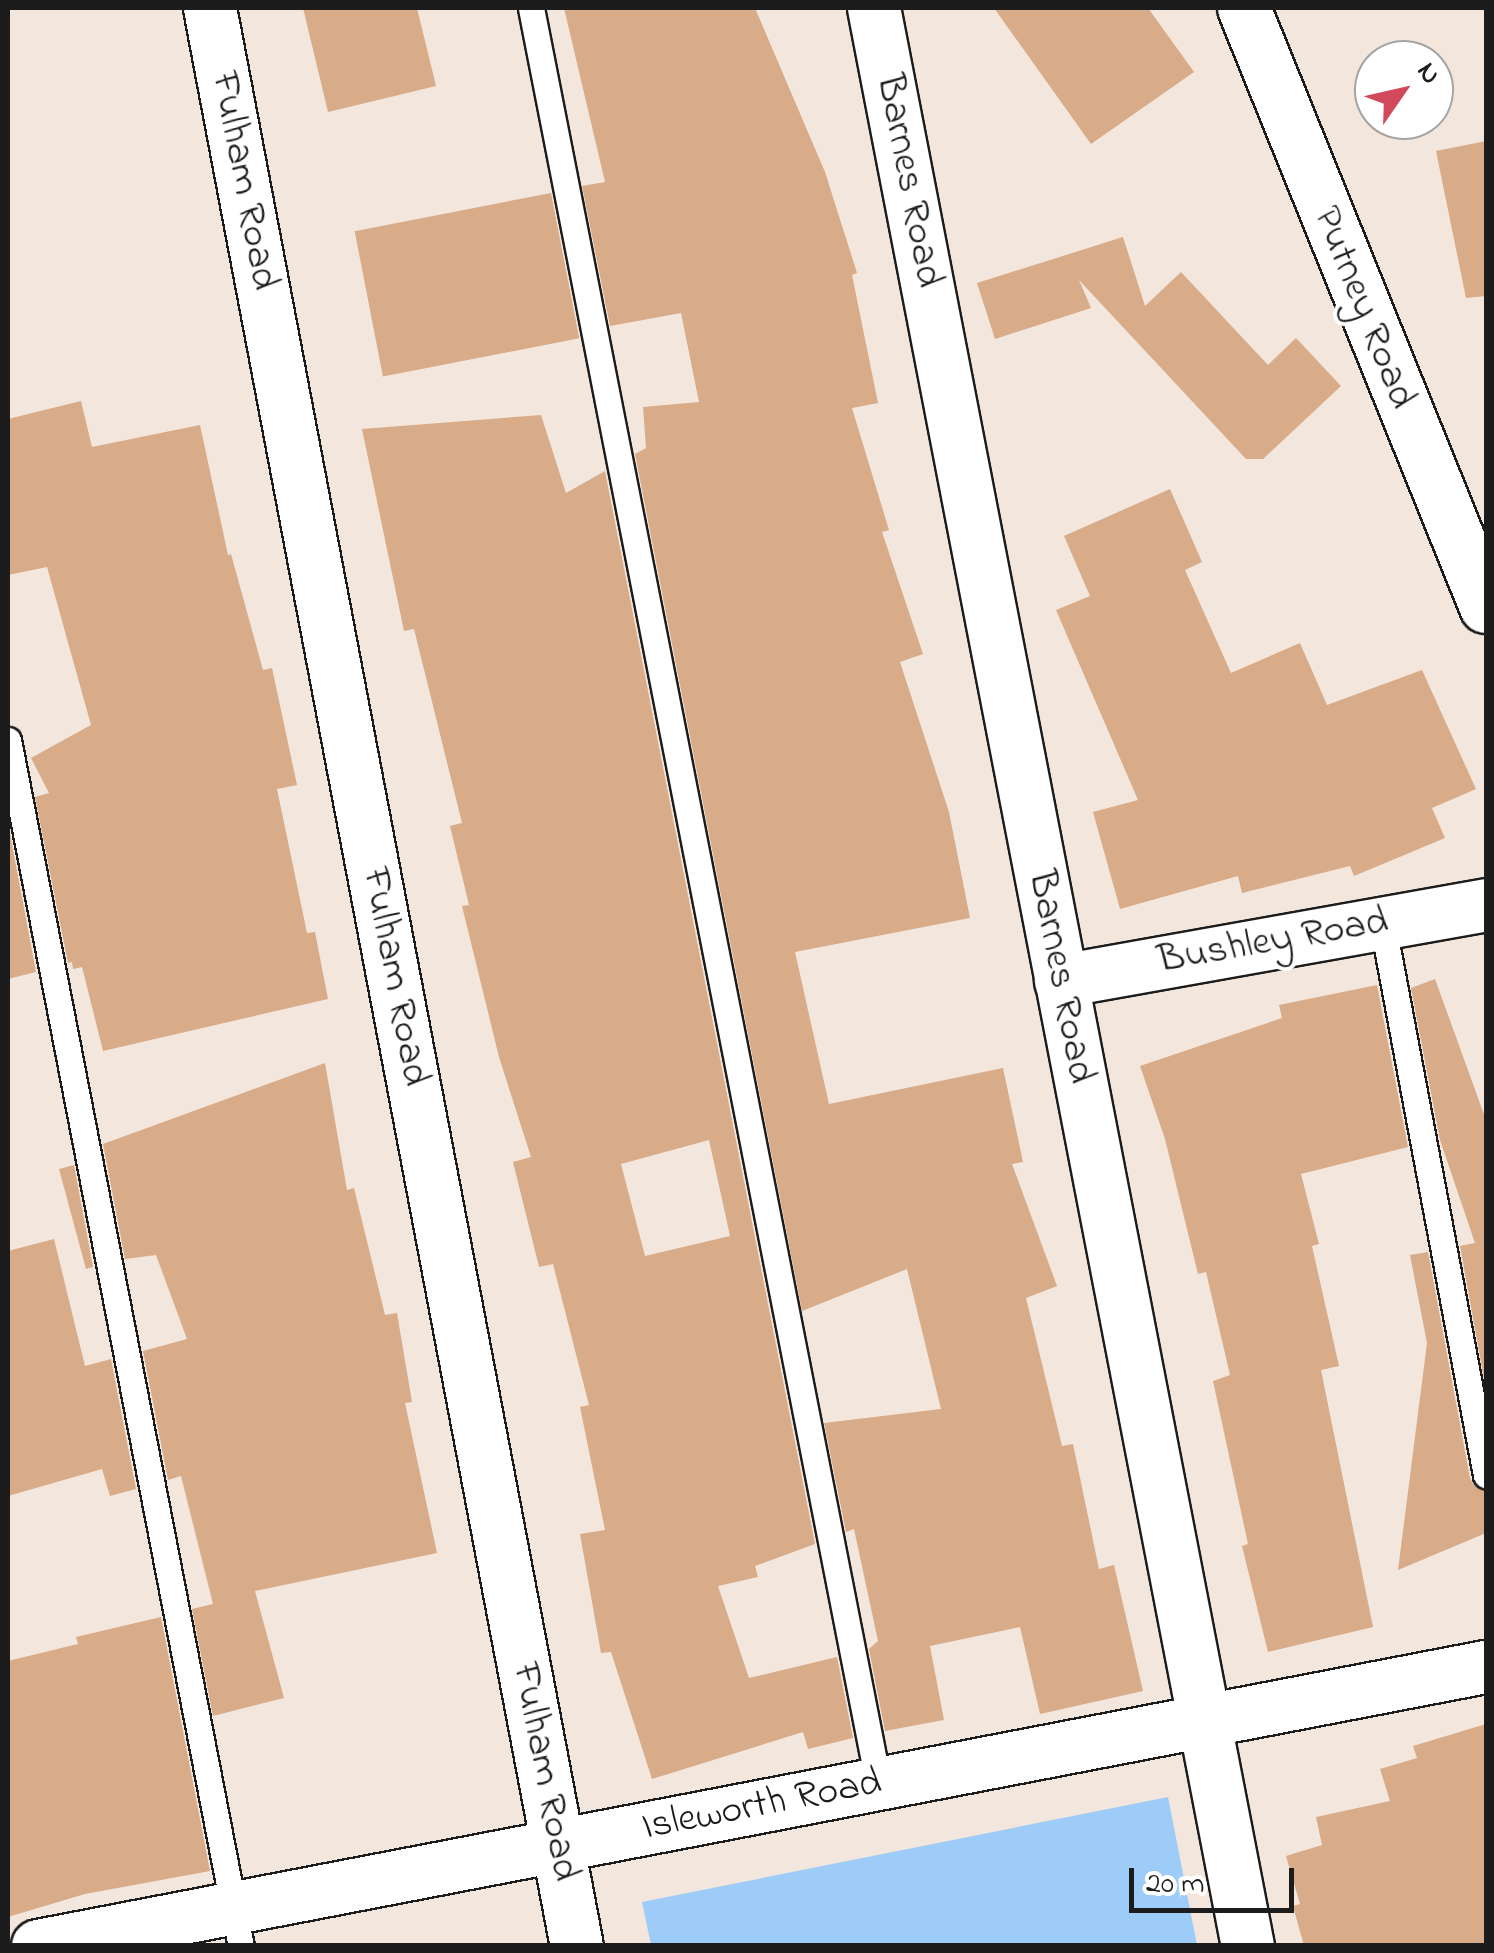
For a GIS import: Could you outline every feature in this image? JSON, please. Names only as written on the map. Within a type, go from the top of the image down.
[{"type":"street","name":"Fulham Road","points":[[210,8],[577,1946]]},
{"type":"street","name":"Barnes Road","points":[[874,8],[1248,1946]]},
{"type":"street","name":"Putney Road","points":[[1244,8],[1486,607]]},
{"type":"street","name":"Bushley Road","points":[[1061,981],[1486,905]]},
{"type":"street","name":"Isleworth Road","points":[[38,1946],[238,1928],[558,1847],[1486,1667]]},
{"type":"lane","points":[[531,8],[878,1782]]},
{"type":"lane","points":[[8,740],[238,1928]]},
{"type":"lane","points":[[1382,921],[1486,1475]]},
{"type":"water","points":[[1168,1797],[1197,1945],[651,1945],[642,1902]]},
{"type":"building","points":[[303,8],[417,8],[436,86],[328,112]]},
{"type":"building","points":[[564,8],[755,8],[825,172],[857,273],[852,275],[878,403],[852,408],[889,530],[882,532],[923,654],[900,662],[949,812],[970,918],[795,952],[829,1104],[1003,1068],[1023,1162],[1012,1164],[1057,1286],[1026,1298],[1062,1446],[1073,1444],[1099,1569],[1114,1565],[1143,1691],[1040,1714],[1020,1627],[930,1646],[944,1720],[885,1731],[869,1649],[878,1641],[854,1529],[846,1532],[824,1423],[941,1409],[907,1269],[802,1311],[635,454],[646,448],[643,407],[699,402],[681,313],[610,326],[582,186],[605,182]]},
{"type":"building","points":[[994,8],[1148,8],[1194,72],[1091,144]]},
{"type":"building","points":[[1486,141],[1486,296],[1466,298],[1436,151]]},
{"type":"building","points":[[551,193],[579,338],[383,376],[355,231]]},
{"type":"building","points":[[1123,237],[1145,306],[1181,272],[1268,365],[1296,338],[1341,386],[1263,459],[1246,459],[1079,280],[1091,308],[995,339],[977,283]]},
{"type":"building","points":[[81,401],[92,447],[200,425],[228,555],[231,554],[263,670],[272,668],[297,785],[277,789],[307,933],[315,932],[328,999],[103,1051],[82,967],[73,969],[72,962],[68,963],[35,797],[49,793],[31,758],[91,725],[47,567],[8,575],[8,419]]},
{"type":"building","points":[[541,415],[566,493],[605,471],[815,1544],[755,1566],[758,1577],[718,1586],[749,1678],[837,1657],[853,1738],[808,1749],[803,1732],[652,1779],[611,1652],[601,1653],[580,1534],[605,1530],[580,1407],[589,1405],[553,1264],[539,1267],[513,1162],[531,1157],[499,1057],[462,906],[469,905],[450,826],[462,823],[414,629],[404,631],[362,429]],"holes":[[[709,1140],[730,1236],[645,1256],[621,1164]]]},
{"type":"building","points":[[1170,489],[1202,562],[1185,570],[1231,673],[1300,643],[1327,705],[1422,670],[1476,789],[1432,808],[1445,838],[1354,876],[1350,866],[1242,893],[1238,876],[1120,909],[1093,812],[1138,800],[1056,610],[1090,596],[1064,536]]},
{"type":"building","points":[[8,823],[36,972],[8,979]]},
{"type":"building","points":[[1435,979],[1486,1120],[1486,1390],[1460,1246],[1475,1243],[1440,1140],[1411,988]]},
{"type":"building","points":[[1377,985],[1408,1147],[1301,1174],[1319,1244],[1312,1246],[1339,1366],[1321,1370],[1373,1627],[1268,1652],[1242,1546],[1248,1544],[1213,1381],[1230,1375],[1206,1272],[1198,1274],[1165,1139],[1140,1066],[1282,1018],[1279,1005]]},
{"type":"building","points":[[325,1063],[347,1190],[354,1188],[385,1315],[397,1313],[412,1402],[405,1403],[437,1553],[255,1591],[284,1698],[213,1716],[192,1609],[213,1604],[181,1476],[168,1480],[143,1351],[187,1339],[156,1255],[125,1259],[103,1144]]},
{"type":"building","points":[[74,1165],[93,1267],[86,1269],[59,1169]]},
{"type":"building","points":[[54,1239],[85,1366],[111,1359],[136,1489],[110,1496],[102,1469],[8,1496],[8,1251]]},
{"type":"building","points":[[1428,1252],[1470,1478],[1474,1486],[1486,1491],[1486,1533],[1398,1570],[1427,1343],[1410,1255]]},
{"type":"building","points":[[161,1617],[210,1871],[85,1894],[8,1917],[8,1661],[78,1644],[76,1637]]},
{"type":"building","points":[[1486,1724],[1486,1946],[1304,1946],[1293,1906],[1300,1904],[1286,1856],[1322,1845],[1316,1817],[1390,1801],[1380,1769],[1417,1758],[1413,1746]]}]
